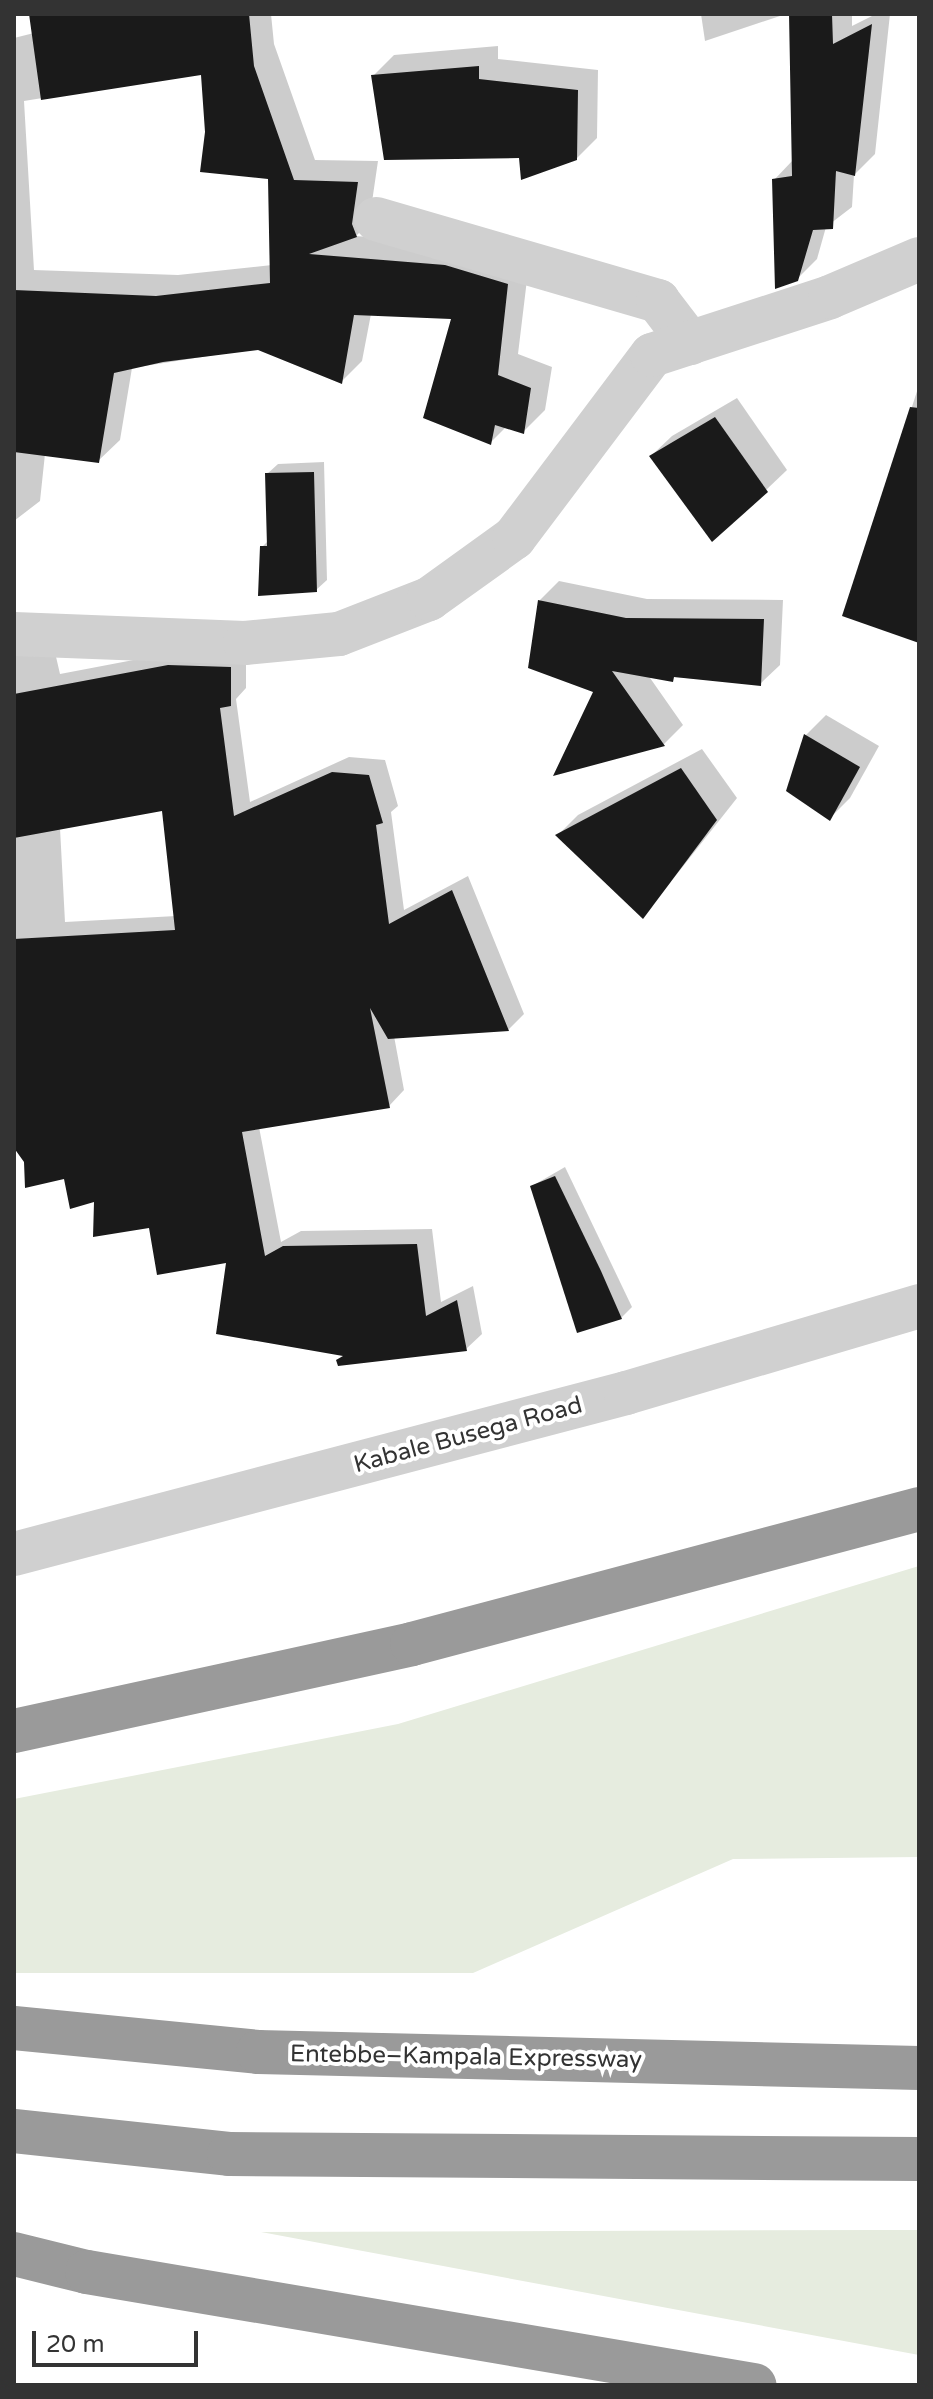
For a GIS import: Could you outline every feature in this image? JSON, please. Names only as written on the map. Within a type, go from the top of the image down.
[{"type":"highway","points":[[14,1731],[412,1644],[919,1509]]},
{"type":"highway","name":"Entebbe–Kampala Expressway","points":[[14,2028],[258,2052],[919,2068]]},
{"type":"highway","points":[[14,2131],[229,2154],[919,2159]]},
{"type":"highway","points":[[14,2254],[87,2272],[754,2385]]},
{"type":"street","points":[[376,219],[658,301],[690,343]]},
{"type":"street","points":[[14,634],[245,643],[339,634],[429,599],[514,538],[652,355],[830,297],[919,259]]},
{"type":"street","name":"Kabale Busega Road","points":[[14,1554],[626,1393],[919,1306]]},
{"type":"shaded area","points":[[919,1566],[919,1857],[733,1859],[473,1973],[14,1973],[14,1799],[398,1724]]},
{"type":"shaded area","points":[[877,2230],[919,2230],[919,2355],[261,2232]]},
{"type":"building","points":[[29,14],[249,14],[254,66],[294,180],[358,182],[352,224],[357,237],[309,254],[445,265],[508,284],[498,375],[531,388],[524,434],[495,425],[491,445],[423,418],[451,319],[354,315],[342,384],[258,350],[163,362],[114,373],[99,463],[14,452],[14,290],[156,296],[270,283],[268,179],[200,172],[205,132],[201,75],[41,100]]},
{"type":"building","points":[[789,14],[832,14],[833,44],[872,24],[855,176],[836,171],[833,229],[813,230],[798,281],[775,289],[772,179],[792,176]]},
{"type":"building","points":[[479,66],[479,79],[578,90],[577,160],[521,180],[519,158],[384,160],[371,75]]},
{"type":"building","points":[[910,407],[919,408],[919,643],[842,616]]},
{"type":"building","points":[[715,417],[768,492],[712,542],[649,456]]},
{"type":"building","points":[[314,472],[317,592],[258,596],[260,546],[267,546],[265,473]]},
{"type":"building","points":[[538,600],[626,618],[764,619],[761,686],[674,677],[673,682],[612,671],[665,746],[553,776],[593,692],[528,668]]},
{"type":"building","points":[[168,665],[231,667],[231,706],[220,708],[234,816],[332,772],[369,775],[383,823],[376,825],[389,924],[452,890],[509,1031],[388,1039],[370,1008],[390,1108],[242,1132],[265,1256],[283,1246],[417,1244],[426,1316],[457,1300],[467,1351],[338,1366],[336,1360],[343,1356],[216,1334],[226,1263],[157,1275],[149,1228],[93,1237],[94,1202],[70,1209],[64,1179],[25,1188],[24,1162],[14,1148],[14,939],[175,930],[162,811],[14,838],[14,694]]},
{"type":"building","points":[[804,734],[860,767],[830,821],[786,791]]},
{"type":"building","points":[[681,768],[717,820],[643,919],[555,835]]},
{"type":"building","points":[[555,1176],[622,1319],[577,1333],[530,1186]]}]
